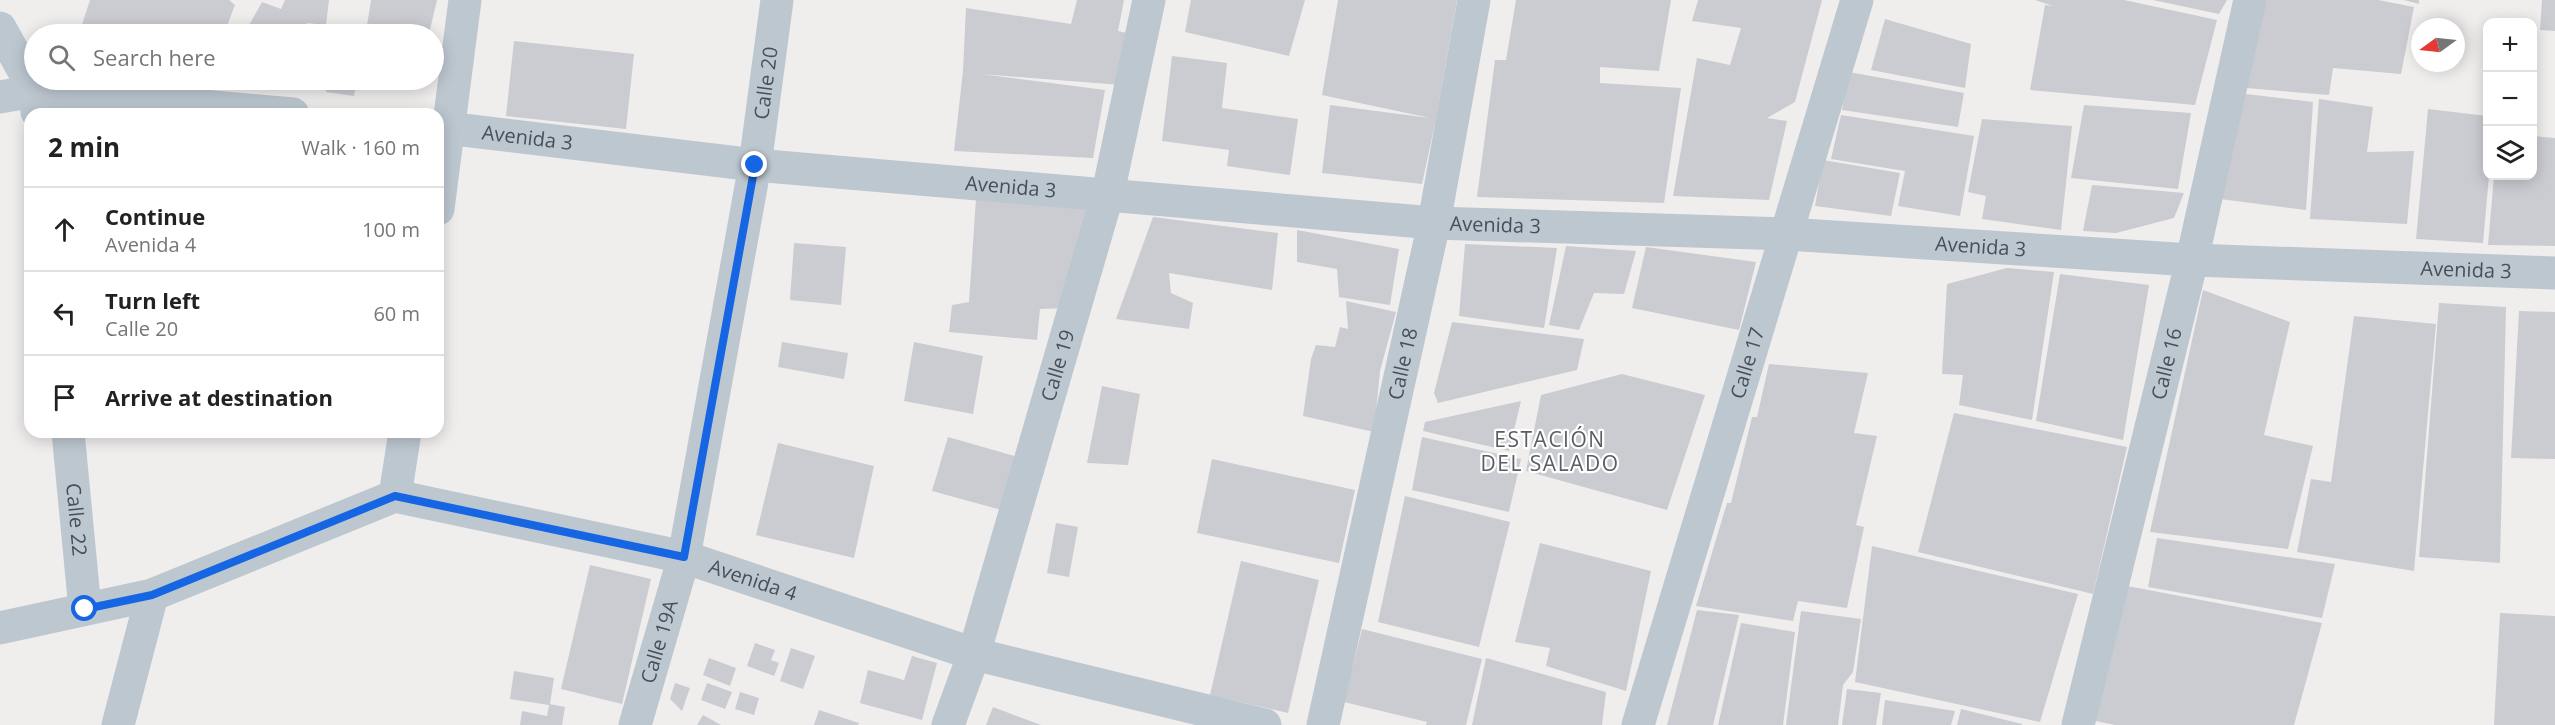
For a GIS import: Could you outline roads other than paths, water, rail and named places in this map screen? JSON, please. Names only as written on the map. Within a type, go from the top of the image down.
[{"type":"street","points":[[444,127],[465,0]]},
{"type":"street","name":"Calle 20","points":[[684,557],[755,165],[777,0]]},
{"type":"street","name":"Calle 19","points":[[948,725],[974,654],[1108,193],[1149,0]]},
{"type":"street","name":"Calle 18","points":[[1323,725],[1434,223],[1474,0]]},
{"type":"street","name":"Calle 17","points":[[1638,725],[1857,0]]},
{"type":"street","name":"Calle 16","points":[[2078,725],[2192,260],[2250,0]]},
{"type":"street","points":[[0,28],[24,77]]},
{"type":"street","points":[[0,97],[37,103],[153,108]]},
{"type":"street","name":"Avenida 3","points":[[444,127],[755,165],[1108,193],[1434,223],[1786,234],[2192,260],[2555,273]]},
{"type":"street","name":"Calle 22","points":[[69,438],[85,609]]},
{"type":"street","points":[[0,628],[152,595],[395,496],[404,438]]},
{"type":"street","name":"Avenida 4","points":[[395,496],[684,557],[974,654],[1265,725]]},
{"type":"street","name":"Calle 19A","points":[[635,725],[684,557]]},
{"type":"street","points":[[118,725],[152,595]]},
{"type":"district","name":"ESTACIÓN DEL SALADO","points":[[1550,452]]}]
